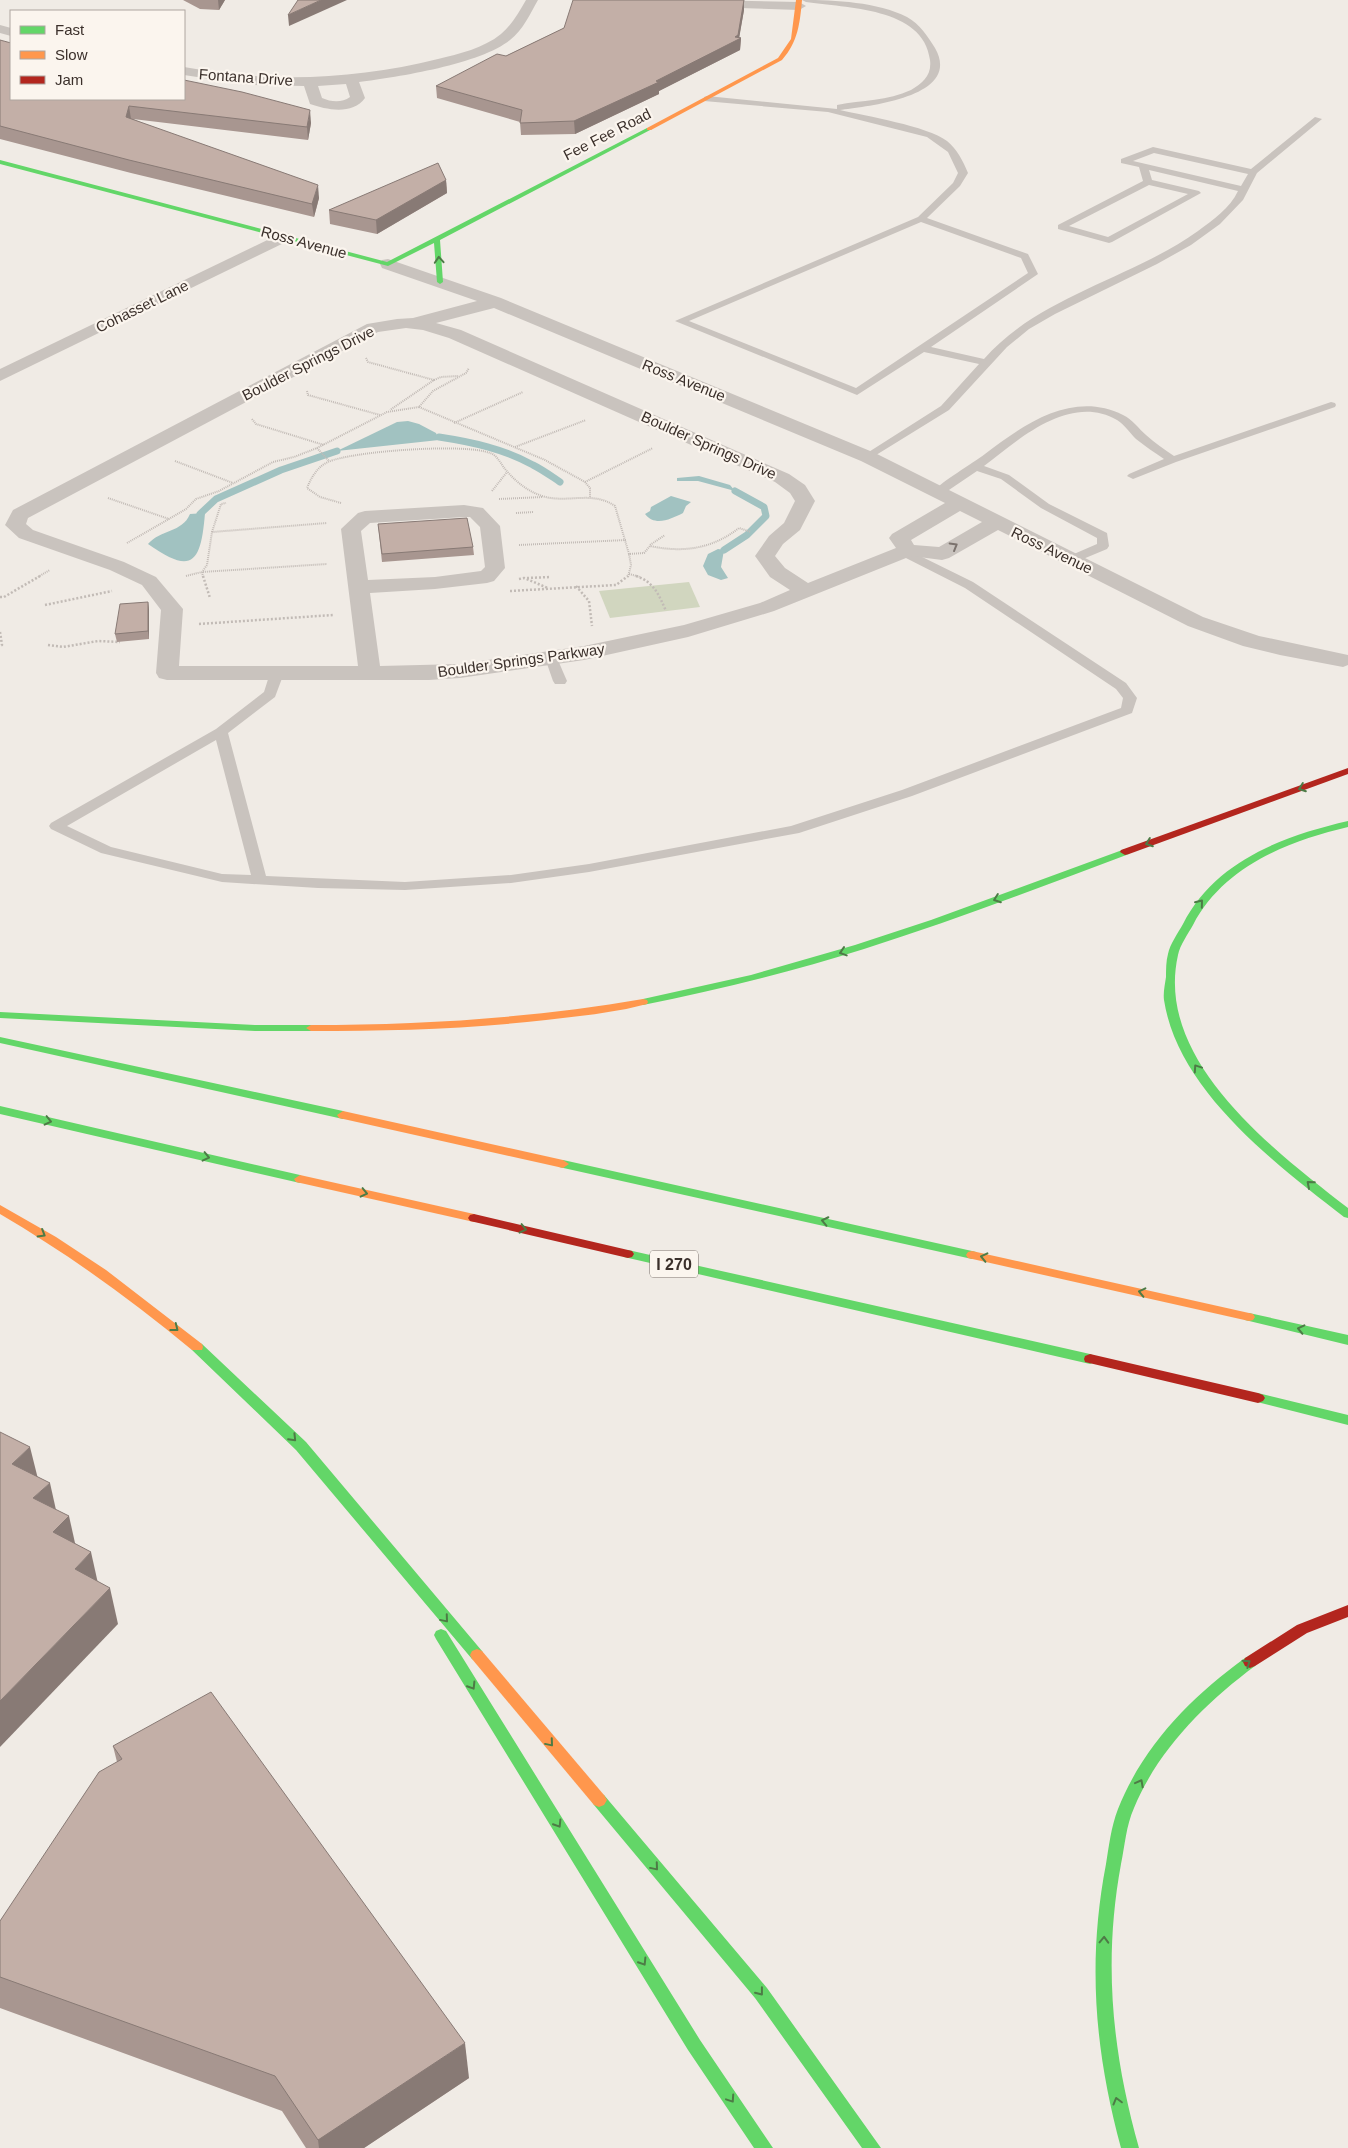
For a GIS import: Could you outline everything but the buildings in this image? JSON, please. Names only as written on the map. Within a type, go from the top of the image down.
[{"type":"main road","name":"Fee Fee Road","points":[[388,264],[707,99],[786,56],[794,44],[801,2]]},
{"type":"main road","name":"Ross Avenue","points":[[0,162],[388,264]]},
{"type":"main road","points":[[437,239],[440,282]]},
{"type":"main road","points":[[0,1015],[255,1028],[370,1029],[536,1017],[631,1004],[731,984],[831,956],[915,928],[1348,771]]},
{"type":"main road","points":[[1348,824],[1291,840],[1247,863],[1212,888],[1185,920],[1172,951],[1167,987],[1171,1019],[1186,1052],[1208,1084],[1235,1116],[1272,1152],[1348,1214]]},
{"type":"main road","points":[[0,1040],[859,1229],[1348,1340]]},
{"type":"main road","name":"I 270","points":[[0,1110],[1348,1420]]},
{"type":"main road","points":[[0,1209],[72,1252],[198,1346],[246,1390],[301,1446],[761,1993],[872,2148]]},
{"type":"main road","points":[[391,1555],[694,2045],[764,2148]]},
{"type":"main road","points":[[1130,2148],[1114,2090],[1103,2012],[1104,1937],[1109,1875],[1127,1807],[1154,1757],[1192,1711],[1243,1665],[1297,1631],[1348,1611]]},
{"type":"street","points":[[310,81],[394,74],[477,52],[506,37],[518,23],[532,0]]},
{"type":"street","points":[[690,2],[801,2]]},
{"type":"street","name":"Fontana Drive","points":[[185,71],[245,80],[310,81],[315,101],[340,106],[354,103],[358,98],[350,78]]},
{"type":"street","name":"Cohasset Lane","points":[[0,376],[284,237]]},
{"type":"street","name":"Ross Avenue","points":[[388,264],[495,302],[868,457],[1112,580],[1150,603],[1210,629],[1266,646],[1343,660]]},
{"type":"street","points":[[418,322],[495,302]]},
{"type":"street","name":"Boulder Springs Drive","points":[[167,673],[172,609],[149,581],[117,566],[26,534],[15,525],[20,514],[373,328],[402,322],[418,322],[455,334],[782,478],[798,488],[804,501],[793,526],[776,540],[765,556],[770,567],[779,576],[807,591]]},
{"type":"street","points":[[960,503],[899,538],[906,551],[942,554],[996,522]]},
{"type":"street","points":[[360,587],[435,583],[487,577],[495,568],[490,526],[476,512],[464,511],[365,517],[351,529],[370,673]]},
{"type":"street","name":"Boulder Springs Parkway","points":[[167,673],[460,671],[551,658],[688,631],[767,607],[906,551]]},
{"type":"lane","points":[[801,2],[875,10],[904,18],[921,32],[933,52],[935,68],[930,83],[908,95],[874,103],[828,109]]},
{"type":"lane","points":[[707,99],[828,109],[930,135],[943,141],[956,156],[963,173],[960,179],[921,218],[680,321],[857,392],[1033,274],[1025,256],[921,218]]},
{"type":"lane","points":[[868,457],[894,438],[944,409],[1000,348],[1024,327],[1179,248],[1212,227],[1236,204],[1253,172],[1318,119]]},
{"type":"lane","points":[[1244,190],[1124,161],[1153,150],[1253,172]]},
{"type":"lane","points":[[1143,166],[1148,182]]},
{"type":"lane","points":[[1148,182],[1196,193],[1109,240],[1061,227],[1113,200],[1148,182]]},
{"type":"lane","points":[[922,348],[988,363]]},
{"type":"lane","points":[[1133,476],[1172,460],[1331,405]]},
{"type":"lane","points":[[939,492],[976,467],[1011,439],[1047,417],[1075,409],[1099,411],[1120,417],[1143,439],[1172,460]]},
{"type":"lane","points":[[976,467],[1005,477],[1045,506],[1102,536],[1103,546],[1070,560]]},
{"type":"lane","points":[[277,673],[270,694],[221,732],[56,826],[106,850],[222,878],[318,884],[405,886],[511,879],[589,868],[794,830],[907,793],[1127,710],[1130,698],[1121,686],[968,585],[906,551]]},
{"type":"lane","points":[[551,658],[560,681]]},
{"type":"lane","points":[[221,732],[260,880]]},
{"type":"path","points":[[365,356],[368,362],[434,380]]},
{"type":"path","points":[[419,407],[423,398],[429,392],[466,373],[470,367],[468,362]]},
{"type":"path","points":[[97,560],[186,509],[196,499],[233,483],[273,462],[294,457],[317,448],[400,405],[434,380],[441,377],[460,376]]},
{"type":"path","points":[[304,386],[308,395],[380,415]]},
{"type":"path","points":[[454,423],[526,391]]},
{"type":"path","points":[[387,412],[419,407],[545,460],[585,482],[590,488],[590,497]]},
{"type":"path","points":[[252,416],[252,421],[256,424],[324,444]]},
{"type":"path","points":[[514,447],[590,418]]},
{"type":"path","points":[[317,448],[329,461]]},
{"type":"path","points":[[585,482],[654,448]]},
{"type":"path","points":[[344,504],[320,497],[307,488],[314,472],[329,461],[352,456],[446,449],[479,450],[491,453],[507,472],[523,486],[544,497]]},
{"type":"path","points":[[172,460],[233,483]]},
{"type":"path","points":[[492,491],[507,472]]},
{"type":"path","points":[[492,500],[544,497],[590,497],[603,499],[617,507],[629,554],[631,565],[628,577],[616,585],[509,591]]},
{"type":"path","points":[[107,498],[169,519]]},
{"type":"path","points":[[202,572],[207,565],[218,509],[221,504],[226,504]]},
{"type":"path","points":[[516,513],[534,512]]},
{"type":"path","points":[[212,532],[330,523]]},
{"type":"path","points":[[650,546],[666,550],[692,549],[715,543],[739,528]]},
{"type":"path","points":[[629,554],[644,553],[665,535]]},
{"type":"path","points":[[511,545],[626,540]]},
{"type":"path","points":[[186,576],[202,572],[335,564]]},
{"type":"path","points":[[0,597],[4,597],[53,568]]},
{"type":"path","points":[[202,572],[210,598]]},
{"type":"path","points":[[629,574],[641,576],[651,582],[668,616]]},
{"type":"path","points":[[516,579],[550,577]]},
{"type":"path","points":[[524,578],[551,589]]},
{"type":"path","points":[[45,605],[112,591]]},
{"type":"path","points":[[196,624],[334,615]]},
{"type":"path","points":[[0,632],[2,644],[0,646]]},
{"type":"path","points":[[48,646],[63,647],[98,640],[124,642]]},
{"type":"green space","points":[[689,582],[700,607],[610,618],[599,591]]},
{"type":"water","points":[[408,421],[419,424],[436,433],[439,440],[337,451],[397,422]]},
{"type":"water","points":[[699,476],[730,485],[735,491],[698,481],[677,481],[677,478]]},
{"type":"water","points":[[671,496],[691,502],[686,506],[683,513],[663,521],[653,520],[645,514],[650,511],[651,507]]},
{"type":"water","points":[[205,513],[201,543],[192,559],[185,561],[175,560],[148,544],[153,539],[182,525],[190,514]]},
{"type":"water","points":[[718,549],[724,550],[721,567],[728,578],[721,580],[708,575],[703,566],[708,554]]},
{"type":"waterway","points":[[439,437],[499,450],[522,459],[560,482]]},
{"type":"waterway","points":[[200,514],[216,499],[281,470],[337,451]]},
{"type":"waterway","points":[[724,550],[747,535],[766,516],[764,507],[735,491]]},
{"type":"traffic: fast","points":[[0,162],[388,264],[649,129]]},
{"type":"traffic: fast","points":[[437,239],[440,282]]},
{"type":"traffic: fast","points":[[1348,824],[1305,835],[1284,843],[1245,864],[1210,892],[1196,909],[1173,954],[1169,998],[1181,1041],[1206,1082],[1238,1120],[1275,1156],[1348,1214]]},
{"type":"traffic: fast","points":[[643,1002],[710,988],[859,948],[973,909],[1125,852]]},
{"type":"traffic: fast","points":[[0,1015],[255,1028],[311,1028]]},
{"type":"traffic: fast","points":[[0,1040],[343,1115]]},
{"type":"traffic: fast","points":[[0,1110],[300,1179]]},
{"type":"traffic: fast","points":[[563,1164],[972,1255]]},
{"type":"traffic: fast","points":[[628,1254],[1090,1359]]},
{"type":"traffic: fast","points":[[1249,1317],[1348,1340]]},
{"type":"traffic: fast","points":[[197,1347],[301,1446],[477,1655]]},
{"type":"traffic: fast","points":[[1258,1398],[1348,1420]]},
{"type":"traffic: fast","points":[[441,1635],[694,2045],[764,2148]]},
{"type":"traffic: fast","points":[[1130,2148],[1112,2076],[1103,2003],[1104,1929],[1108,1892],[1121,1826],[1126,1808],[1136,1787],[1162,1746],[1178,1726],[1212,1691],[1250,1662]]},
{"type":"traffic: fast","points":[[599,1800],[761,1993],[872,2148]]},
{"type":"traffic: slow","points":[[649,129],[780,59],[786,53],[796,32],[799,0]]},
{"type":"traffic: slow","points":[[311,1028],[436,1026],[520,1020],[643,1002]]},
{"type":"traffic: slow","points":[[343,1115],[563,1164]]},
{"type":"traffic: slow","points":[[300,1179],[474,1218]]},
{"type":"traffic: slow","points":[[0,1209],[52,1240],[102,1274],[197,1347]]},
{"type":"traffic: slow","points":[[972,1255],[1249,1317]]},
{"type":"traffic: slow","points":[[477,1655],[599,1800]]},
{"type":"traffic: jam","points":[[1125,852],[1348,771]]},
{"type":"traffic: jam","points":[[474,1218],[628,1254]]},
{"type":"traffic: jam","points":[[1090,1359],[1258,1398]]},
{"type":"traffic: jam","points":[[1250,1662],[1302,1629],[1348,1611]]}]
